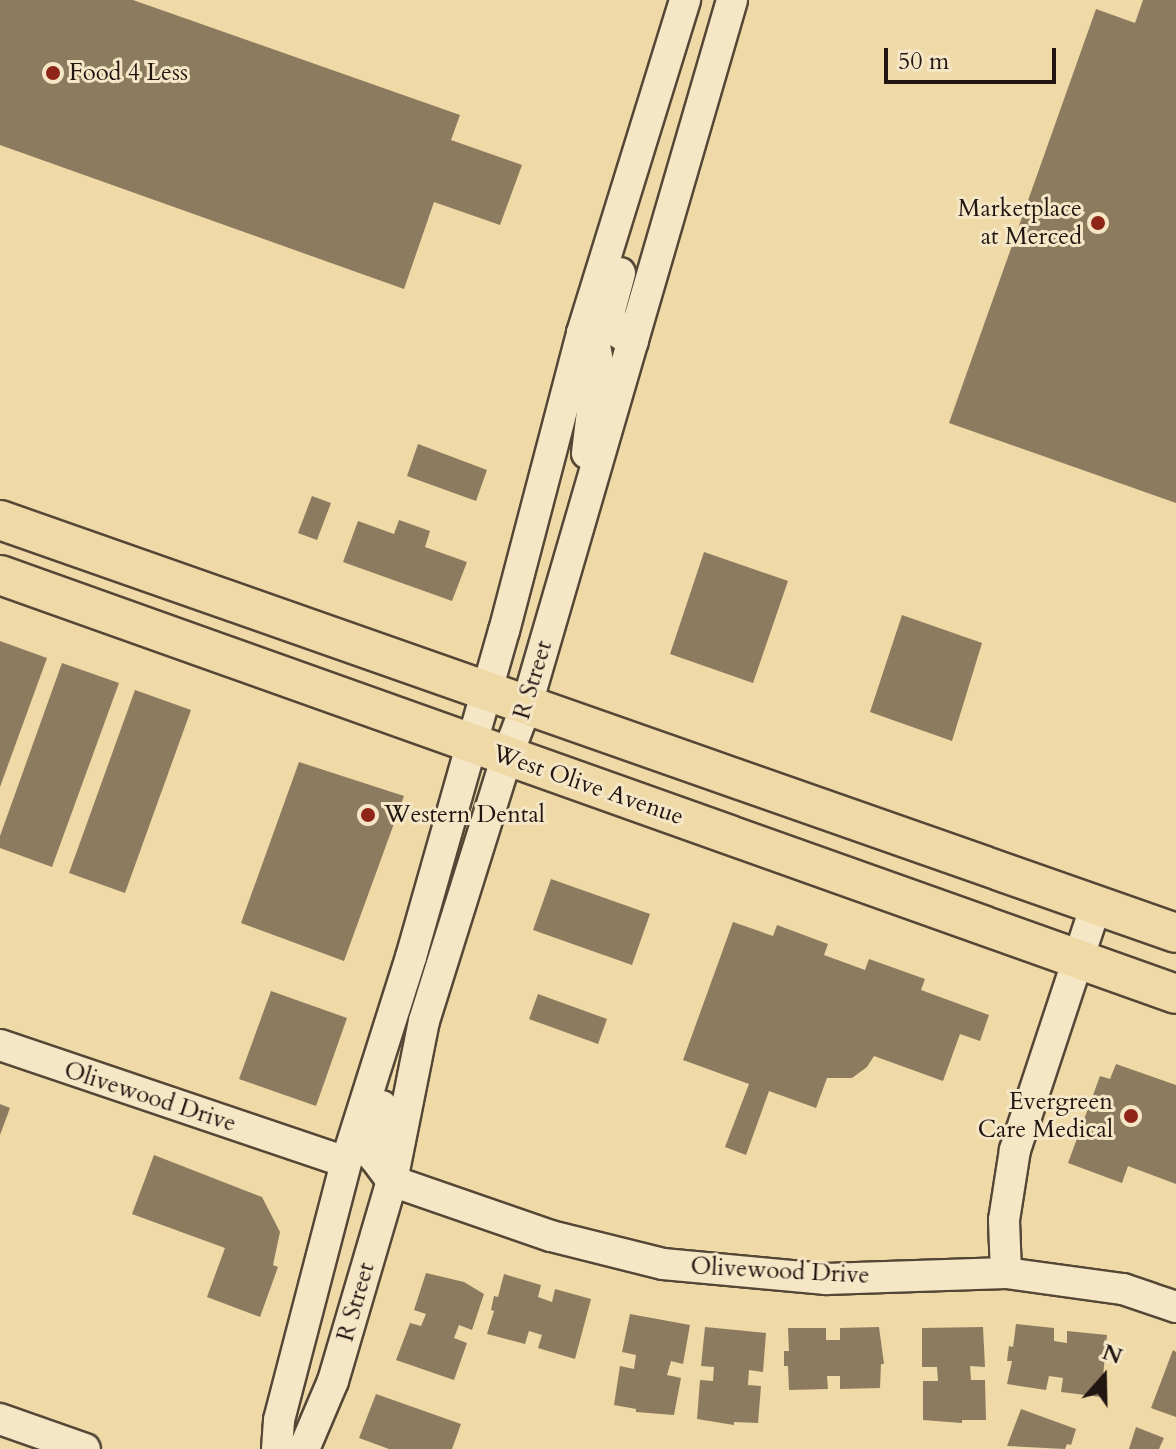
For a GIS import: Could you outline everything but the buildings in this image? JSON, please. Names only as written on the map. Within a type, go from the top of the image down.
[{"type":"main road","points":[[0,520],[1176,933]]},
{"type":"main road","name":"West Olive Avenue","points":[[0,575],[1176,994]]},
{"type":"street","name":"R Street","points":[[304,1449],[333,1381],[392,1181],[424,1021],[490,750],[487,691],[582,333],[685,0]]},
{"type":"street","name":"R Street","points":[[277,1449],[279,1420],[346,1162],[388,1029],[490,750],[527,704],[732,0]]},
{"type":"street","points":[[633,342],[612,328],[610,310],[652,161],[646,128]]},
{"type":"street","points":[[582,333],[595,345],[598,362],[586,447],[593,474]]},
{"type":"street","points":[[1006,1273],[1004,1220],[1015,1150],[1096,905]]},
{"type":"street","points":[[388,1029],[393,1057],[375,1136],[374,1157],[392,1181]]},
{"type":"street","name":"Olivewood Drive","points":[[0,1045],[346,1162]]},
{"type":"street","points":[[333,1381],[324,1360],[322,1337],[352,1210],[346,1162]]},
{"type":"street","name":"Olivewood Drive","points":[[392,1181],[551,1236],[663,1264],[826,1279],[1006,1273],[1123,1289],[1176,1307]]},
{"type":"street","points":[[0,1419],[85,1449]]},
{"type":"place","name":"Food 4 Less","points":[[53,73]]},
{"type":"place","name":"Marketplace at Merced","points":[[1098,223]]},
{"type":"place","name":"Western Dental","points":[[368,815]]},
{"type":"place","name":"Evergreen Care Medical","points":[[1131,1116]]}]
